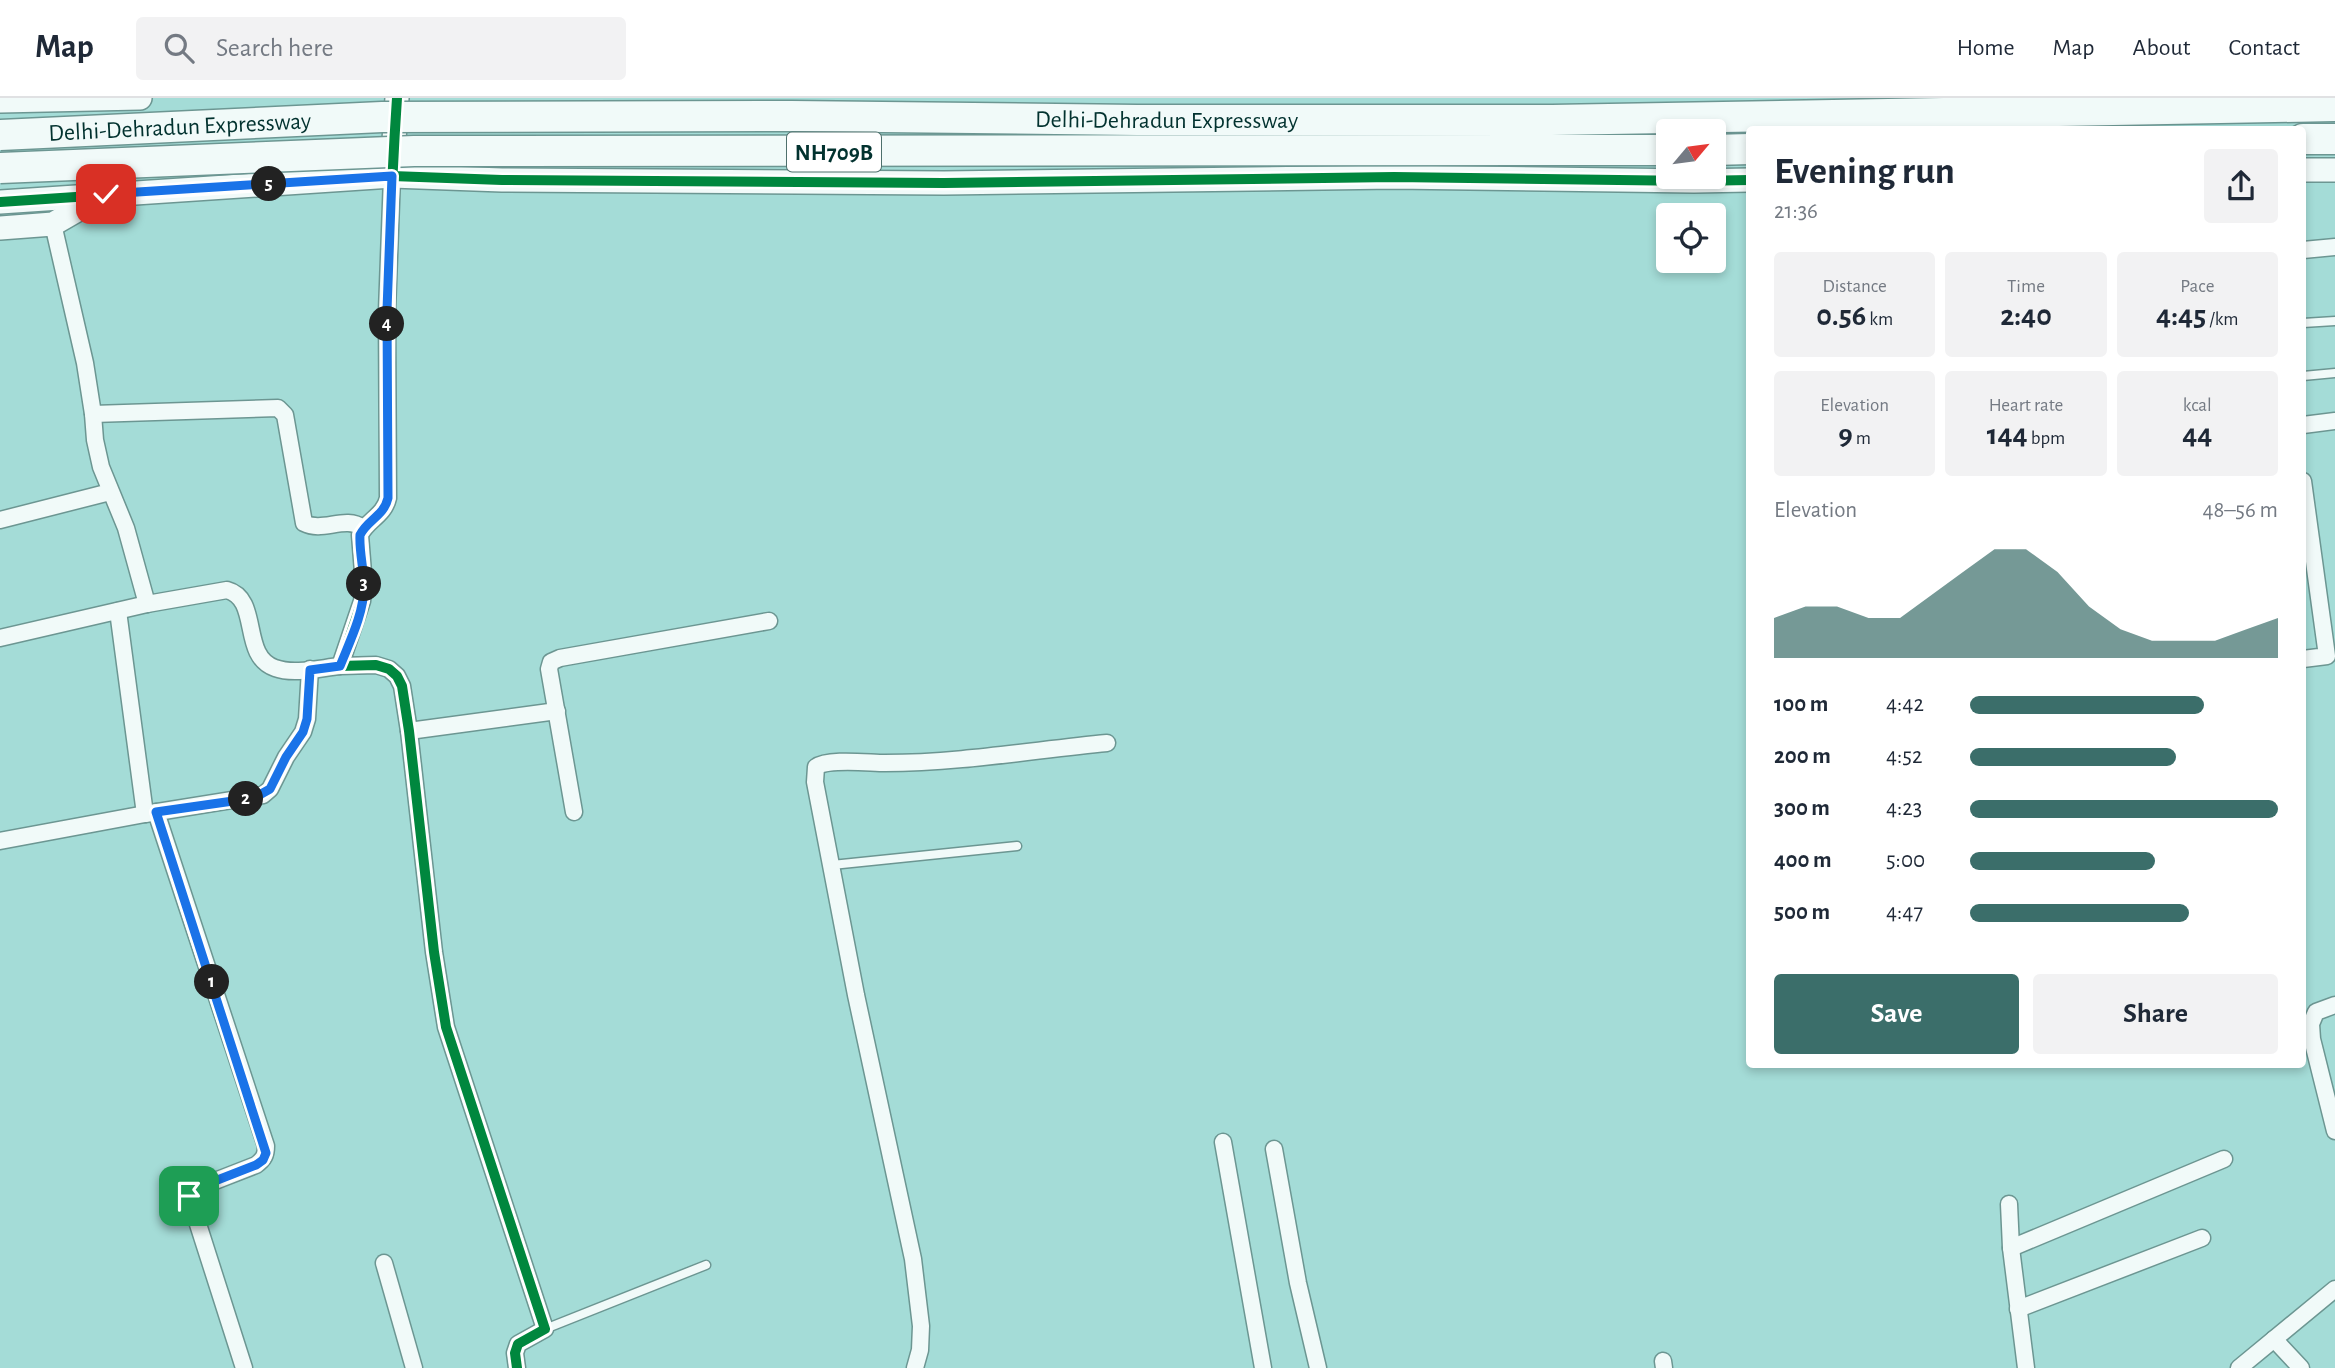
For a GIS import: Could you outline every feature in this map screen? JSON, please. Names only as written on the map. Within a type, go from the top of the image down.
[{"type":"highway","name":"Delhi-Dehradun Expressway","points":[[0,135],[382,117],[1552,120],[2335,106]]},
{"type":"highway","points":[[2306,139],[2335,139]]},
{"type":"highway","points":[[1726,150],[1746,149]]},
{"type":"highway","name":"Delhi-Dehradun Expressway","points":[[0,168],[414,151],[1656,150]]},
{"type":"street","points":[[340,666],[362,601],[364,586],[359,543],[363,528],[382,512],[388,498],[387,324],[397,98]]},
{"type":"street","points":[[0,101],[135,99]]},
{"type":"street","points":[[2306,170],[2335,170]]},
{"type":"street","points":[[0,202],[392,176],[514,180],[944,183],[1394,177],[1746,180]]},
{"type":"street","points":[[0,228],[53,224],[106,194]]},
{"type":"street","points":[[53,224],[85,363],[101,467],[126,528],[147,604]]},
{"type":"street","points":[[2306,250],[2335,247]]},
{"type":"street","points":[[93,414],[278,408],[285,415],[304,523],[315,526],[346,522],[357,523],[363,528]]},
{"type":"street","points":[[2306,425],[2335,421]]},
{"type":"street","points":[[0,520],[110,492]]},
{"type":"street","points":[[2306,500],[2331,656],[2306,659]]},
{"type":"street","points":[[0,638],[147,604],[228,590],[243,599],[251,634],[261,660],[272,667],[310,670],[376,665],[397,676],[402,686],[409,731],[434,953],[446,1027],[545,1329],[518,1344],[515,1353],[517,1368]]},
{"type":"street","points":[[118,611],[150,813],[266,1146],[263,1160],[256,1165],[197,1188],[189,1196],[244,1368]]},
{"type":"street","points":[[574,812],[549,669],[551,662],[769,621]]},
{"type":"street","points":[[0,841],[150,813],[254,798],[270,789],[286,757],[303,732],[307,719],[310,670]]},
{"type":"street","points":[[409,731],[557,711]]},
{"type":"street","points":[[915,1368],[920,1350],[921,1326],[913,1259],[856,995],[815,782],[816,767],[820,764],[940,760],[1107,743]]},
{"type":"street","points":[[2335,1005],[2316,1012],[2311,1024],[2312,1039],[2329,1082],[2335,1131]]},
{"type":"street","points":[[1223,1142],[1263,1368]]},
{"type":"street","points":[[1274,1149],[1297,1283],[1318,1368]]},
{"type":"street","points":[[2011,1248],[2224,1159]]},
{"type":"street","points":[[2010,1204],[2011,1248],[2026,1368]]},
{"type":"street","points":[[2018,1310],[2202,1238]]},
{"type":"street","points":[[384,1264],[414,1368]]},
{"type":"street","points":[[2239,1368],[2335,1289]]},
{"type":"street","points":[[2274,1339],[2301,1368]]},
{"type":"lane","points":[[2306,323],[2335,321]]},
{"type":"lane","points":[[2306,376],[2335,373]]},
{"type":"lane","points":[[832,865],[1017,846]]},
{"type":"lane","points":[[545,1329],[706,1265]]},
{"type":"cycle path","points":[[397,98],[388,298],[388,498],[383,509],[360,535],[364,585],[362,601],[340,666],[376,665],[389,669],[397,676],[402,686],[434,952],[446,1027],[545,1329],[518,1344],[515,1353],[517,1368]]},
{"type":"cycle path","points":[[0,202],[392,176],[502,180],[944,183],[1394,177],[1746,180]]},
{"type":"route","points":[[106,194],[392,176],[386,380],[388,498],[382,512],[363,528],[360,535],[364,586],[351,640],[340,666],[310,670],[307,719],[303,732],[286,757],[270,789],[254,798],[156,812],[266,1146],[263,1160],[256,1165],[197,1188],[191,1191],[189,1196]]}]
